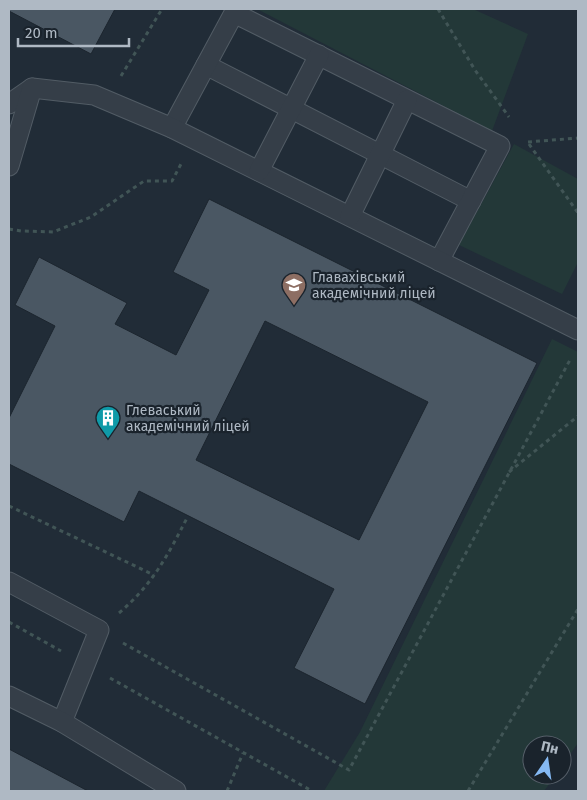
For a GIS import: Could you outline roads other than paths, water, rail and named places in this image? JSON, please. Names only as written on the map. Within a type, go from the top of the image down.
[{"type":"lane","points":[[172,128],[234,13],[319,55],[500,146],[440,261]]},
{"type":"lane","points":[[259,170],[319,55]]},
{"type":"lane","points":[[206,65],[471,201]]},
{"type":"lane","points":[[9,166],[32,88]]},
{"type":"lane","points":[[9,104],[32,88],[94,95],[106,99],[259,170],[578,330]]},
{"type":"lane","points":[[350,216],[406,100]]},
{"type":"lane","points":[[9,582],[100,630],[62,722]]},
{"type":"lane","points":[[9,696],[62,722],[176,791]]},
{"type":"place","name":"Главахівський академічний ліцей","points":[[294,306]]},
{"type":"place","name":"Глеваський академічний ліцей","points":[[108,439]]}]
